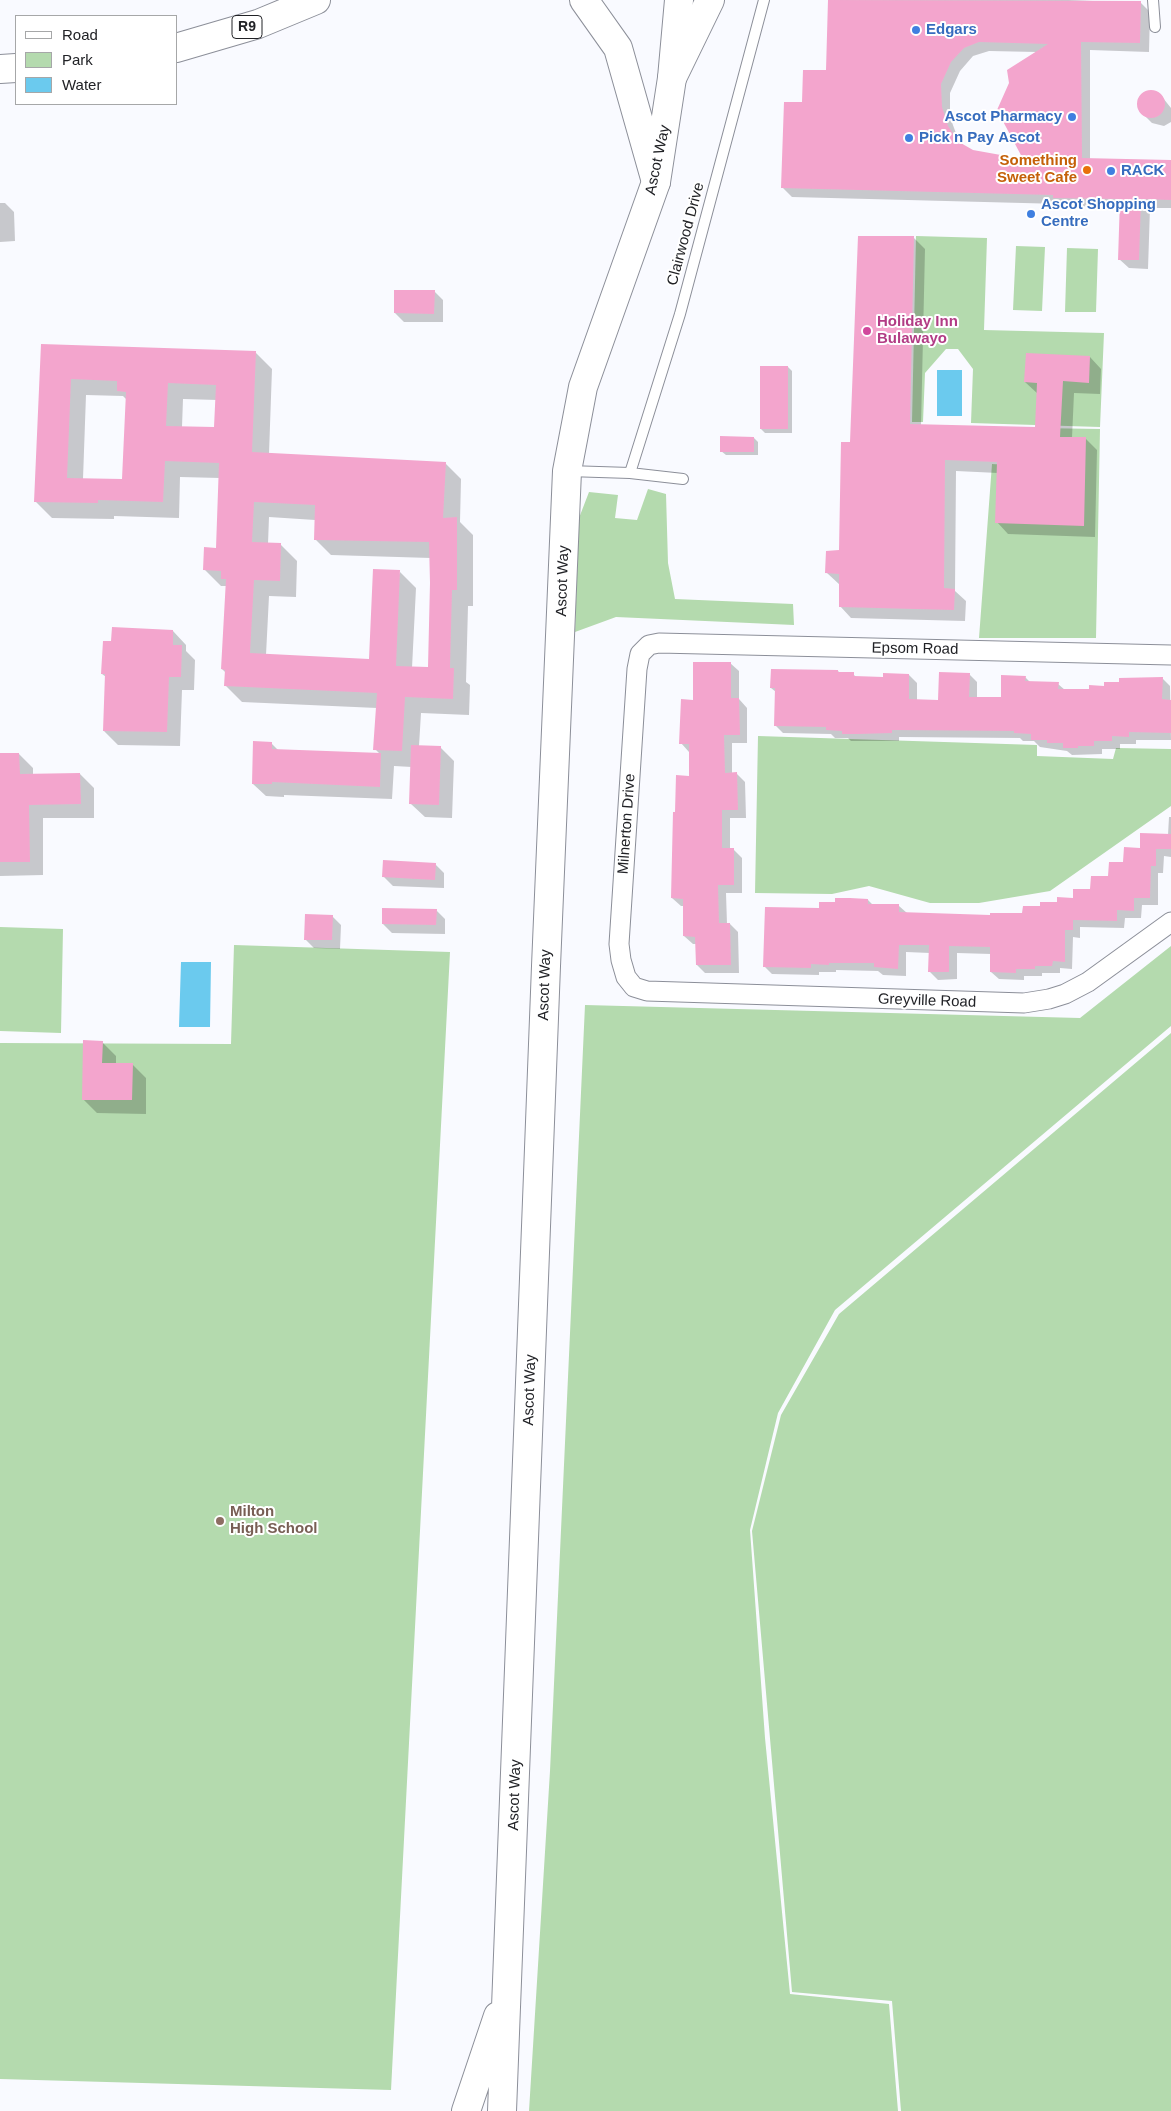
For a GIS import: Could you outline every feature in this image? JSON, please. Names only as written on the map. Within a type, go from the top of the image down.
[{"type":"main road","name":"R9","points":[[178,47],[258,24],[316,0]]},
{"type":"main road","points":[[584,0],[618,48],[656,182]]},
{"type":"main road","name":"Ascot Way","points":[[502,2111],[546,956],[567,471],[583,387],[656,182],[672,78],[679,0]]},
{"type":"main road","points":[[672,78],[710,0]]},
{"type":"main road","points":[[0,69],[15,68]]},
{"type":"main road","points":[[466,2111],[508,1986]]},
{"type":"street","name":"Epsom Road","points":[[659,643],[1171,655]]},
{"type":"street","name":"Milnerton Drive","points":[[659,643],[650,645],[640,654],[637,669],[619,944],[626,977],[634,986],[659,993]]},
{"type":"street","name":"Greyville Road","points":[[659,993],[1024,1003],[1065,994],[1088,982],[1171,922]]},
{"type":"lane","name":"Clairwood Drive","points":[[630,473],[680,314],[764,0]]},
{"type":"lane","points":[[1153,0],[1155,27]]},
{"type":"lane","points":[[567,471],[630,473],[683,479]]},
{"type":"green space","points":[[916,236],[987,238],[984,330],[1104,333],[1100,427],[971,423],[973,369],[958,349],[946,349],[925,373],[923,422],[912,422]]},
{"type":"green space","points":[[1016,246],[1045,247],[1042,311],[1013,310]]},
{"type":"green space","points":[[1067,248],[1098,249],[1096,312],[1065,312]]},
{"type":"green space","points":[[1038,428],[1100,429],[1096,638],[979,638],[992,464],[1010,465]]},
{"type":"green space","points":[[648,489],[666,494],[668,563],[675,599],[793,604],[794,625],[616,617],[575,632],[579,518],[589,492],[618,495],[615,518],[637,520]]},
{"type":"green space","points":[[758,736],[1037,745],[1037,756],[1113,759],[1116,748],[1171,749],[1171,806],[1050,891],[979,903],[930,903],[869,886],[832,894],[755,893]]},
{"type":"green space","points":[[0,927],[63,929],[61,1033],[0,1031]]},
{"type":"green space","points":[[234,945],[450,952],[391,2090],[0,2079],[0,1043],[231,1044]]},
{"type":"green space","points":[[1171,946],[1171,1026],[835,1310],[778,1413],[750,1530],[765,1738],[790,1994],[889,2004],[898,2111],[529,2111],[550,1771],[585,1005],[1080,1018]]},
{"type":"green space","points":[[1171,1033],[1171,2111],[901,2111],[892,2001],[792,1992],[752,1531],[781,1415],[839,1314]]},
{"type":"water","points":[[937,370],[962,370],[962,416],[937,416]]},
{"type":"water","points":[[181,962],[211,962],[210,1027],[179,1027]]},
{"type":"building","points":[[828,0],[1141,1],[1140,43],[1081,42],[1082,158],[1171,160],[1171,200],[1141,199],[1139,260],[1118,260],[1120,199],[1053,198],[1053,195],[781,188],[784,102],[802,102],[803,70],[826,70]],"holes":[[[979,42],[1048,44],[1007,70],[1009,83],[997,110],[1023,159],[973,150],[959,142],[948,126],[942,107],[941,84],[951,62],[964,48]]]},
{"type":"building","points":[[1151,90],[1161,94],[1165,104],[1161,114],[1151,118],[1141,114],[1137,104],[1141,94]]},
{"type":"building","points":[[858,236],[914,236],[910,424],[1035,427],[1037,383],[1024,382],[1026,353],[1090,356],[1089,383],[1063,381],[1060,437],[1086,437],[1084,526],[995,523],[997,462],[945,460],[944,588],[955,589],[954,610],[839,607],[839,574],[825,573],[826,551],[839,550],[841,442],[850,442]]},
{"type":"building","points":[[394,290],[435,290],[434,314],[394,313]]},
{"type":"building","points":[[41,344],[256,351],[252,452],[446,462],[443,518],[457,517],[457,590],[452,590],[450,668],[454,668],[453,699],[405,697],[402,751],[373,750],[377,693],[224,686],[225,670],[221,669],[226,579],[221,579],[221,571],[203,570],[204,547],[216,548],[219,463],[165,461],[163,502],[98,500],[98,503],[34,502]],"holes":[[[71,379],[117,381],[117,391],[126,392],[122,479],[67,478]],[[168,383],[216,385],[214,427],[166,426]],[[254,502],[315,505],[314,540],[429,542],[428,667],[396,666],[400,570],[373,569],[369,659],[250,653],[254,580],[280,581],[281,543],[252,542]]]},
{"type":"building","points":[[760,366],[788,366],[788,429],[760,429]]},
{"type":"building","points":[[720,436],[754,437],[754,452],[720,452]]},
{"type":"building","points":[[112,627],[173,630],[173,645],[182,645],[181,677],[169,677],[167,732],[103,731],[105,674],[101,674],[103,641],[111,641]]},
{"type":"building","points":[[693,662],[731,662],[731,698],[739,698],[740,735],[724,735],[725,773],[737,772],[738,810],[722,810],[722,848],[734,848],[734,885],[718,885],[719,923],[730,923],[731,965],[696,965],[695,937],[683,936],[683,899],[671,898],[676,775],[689,776],[689,744],[679,744],[681,699],[693,700]]},
{"type":"building","points":[[771,669],[838,670],[838,672],[854,672],[854,676],[883,677],[883,673],[909,674],[909,699],[938,700],[939,672],[970,673],[969,697],[1001,697],[1001,675],[1026,676],[1025,681],[1059,682],[1058,689],[1089,689],[1089,685],[1104,686],[1104,682],[1119,682],[1119,678],[1163,677],[1162,699],[1171,700],[1171,733],[1129,732],[1129,737],[1112,736],[1112,741],[1094,741],[1094,746],[1063,748],[1063,743],[1031,740],[1031,734],[1014,733],[1014,731],[892,730],[892,733],[842,734],[842,731],[826,730],[826,727],[774,726],[775,688],[770,688]]},
{"type":"building","points":[[253,741],[272,742],[272,749],[381,753],[380,787],[272,782],[272,784],[252,784]]},
{"type":"building","points":[[411,745],[441,746],[439,805],[409,804]]},
{"type":"building","points":[[0,753],[19,753],[20,774],[80,773],[81,804],[29,805],[30,862],[0,862]]},
{"type":"building","points":[[1140,833],[1171,834],[1171,849],[1156,849],[1156,866],[1151,866],[1150,898],[1134,898],[1134,911],[1117,910],[1117,921],[1073,920],[1073,930],[1065,930],[1065,962],[1053,961],[1052,966],[1035,966],[1035,969],[1016,969],[1016,973],[990,972],[990,947],[949,946],[949,972],[928,972],[929,945],[899,945],[898,969],[874,967],[874,963],[811,964],[811,968],[763,967],[765,907],[819,908],[819,902],[835,902],[835,898],[850,898],[868,899],[868,904],[899,904],[899,912],[990,915],[990,913],[1022,913],[1023,906],[1040,906],[1040,902],[1057,902],[1057,897],[1073,898],[1073,889],[1090,889],[1091,876],[1108,876],[1109,862],[1123,862],[1124,847],[1140,848]]},
{"type":"building","points":[[383,860],[436,863],[435,880],[382,877]]},
{"type":"building","points":[[382,908],[437,909],[436,925],[382,924]]},
{"type":"building","points":[[305,914],[333,915],[332,940],[304,940]]},
{"type":"building","points":[[83,1040],[103,1041],[102,1063],[133,1063],[132,1100],[82,1100]]},
{"type":"place","name":"Edgars","points":[[916,30]]},
{"type":"place","name":"Ascot Pharmacy","points":[[1072,117]]},
{"type":"place","name":"Pick n Pay Ascot","points":[[909,138]]},
{"type":"place","name":"Something Sweet Cafe","points":[[1087,170]]},
{"type":"place","name":"RACK","points":[[1111,171]]},
{"type":"place","name":"Ascot Shopping Centre","points":[[1031,214]]},
{"type":"place","name":"Holiday Inn Bulawayo","points":[[867,331]]},
{"type":"place","name":"Milton High School","points":[[220,1521]]}]
